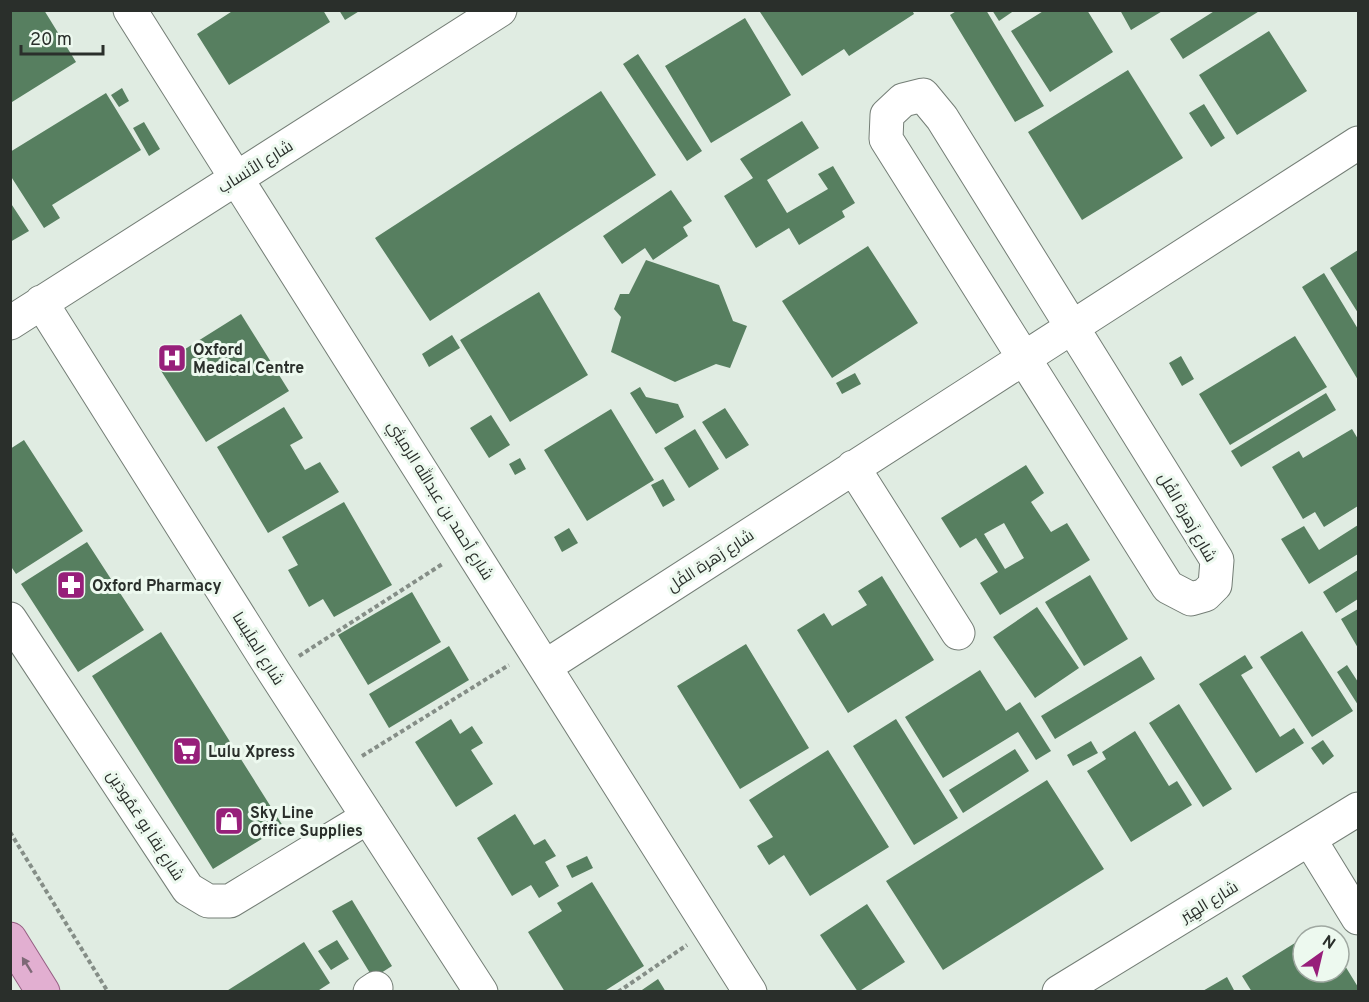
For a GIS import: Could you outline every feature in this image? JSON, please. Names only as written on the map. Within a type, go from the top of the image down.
[{"type":"main road","points":[[10,939],[43,992]]},
{"type":"street","name":"شارع أحمد بن عبدالله الرميثي","points":[[130,10],[750,992]]},
{"type":"street","name":"شارع الأنساب","points":[[10,323],[500,10]]},
{"type":"street","name":"شارع زَهرة الفُل","points":[[923,94],[942,118],[1074,327],[1217,560],[1215,585],[1205,595],[1191,599],[1168,587],[886,139],[887,115],[903,100],[923,94]]},
{"type":"street","name":"شارع زَهرة الفُل","points":[[540,658],[853,467],[1359,143]]},
{"type":"street","name":"شارع المِلَيسا","points":[[41,302],[274,672],[481,992]]},
{"type":"street","points":[[853,467],[958,633]]},
{"type":"street","name":"شارع نِقا بو عَمُودَين","points":[[10,619],[188,889],[208,901],[230,901],[368,817]]},
{"type":"street","name":"شارع الهِيَر","points":[[1059,992],[1359,809]]},
{"type":"street","points":[[1310,840],[1359,918]]},
{"type":"path","points":[[274,672],[470,547]]},
{"type":"path","points":[[338,771],[540,658]]},
{"type":"path","points":[[10,832],[108,992]]},
{"type":"path","points":[[618,992],[711,929]]},
{"type":"building","points":[[10,10],[44,10],[76,62],[12,102]]},
{"type":"building","points":[[234,10],[323,10],[330,22],[229,85],[197,34]]},
{"type":"building","points":[[339,10],[361,10],[345,20]]},
{"type":"building","points":[[762,10],[912,10],[914,14],[849,56],[844,49],[802,76],[760,12]]},
{"type":"building","points":[[958,10],[986,10],[1044,106],[1015,122],[950,15]]},
{"type":"building","points":[[992,10],[1015,10],[999,21]]},
{"type":"building","points":[[1045,10],[1087,10],[1113,52],[1050,92],[1011,31]]},
{"type":"building","points":[[1120,10],[1164,10],[1131,30]]},
{"type":"building","points":[[1216,10],[1261,10],[1183,59],[1170,39]]},
{"type":"building","points":[[745,18],[791,95],[711,143],[665,66]]},
{"type":"building","points":[[1269,31],[1307,91],[1237,135],[1199,75]]},
{"type":"building","points":[[638,54],[702,151],[687,161],[623,64]]},
{"type":"building","points":[[1128,70],[1183,158],[1082,220],[1028,132]]},
{"type":"building","points":[[122,88],[129,101],[119,107],[111,95]]},
{"type":"building","points":[[601,91],[656,175],[430,321],[375,238]]},
{"type":"building","points":[[106,93],[141,150],[52,205],[60,218],[44,228],[10,175],[10,152]]},
{"type":"building","points":[[1204,104],[1225,138],[1211,147],[1189,113]]},
{"type":"building","points":[[802,121],[819,148],[767,180],[787,213],[828,189],[818,174],[833,166],[855,203],[842,211],[845,217],[799,245],[789,228],[756,248],[724,196],[753,178],[740,159]]},
{"type":"building","points":[[144,122],[160,149],[149,156],[133,128]]},
{"type":"building","points":[[671,190],[692,221],[683,227],[688,236],[653,260],[645,248],[622,264],[603,236]]},
{"type":"building","points":[[10,202],[29,231],[10,242]]},
{"type":"building","points":[[868,246],[918,323],[832,378],[782,301]]},
{"type":"building","points":[[1358,250],[1358,313],[1330,268]]},
{"type":"building","points":[[646,260],[719,285],[733,321],[747,326],[730,368],[716,364],[675,382],[611,352],[621,317],[614,309],[620,294],[629,294]]},
{"type":"building","points":[[1324,273],[1358,329],[1358,380],[1302,287]]},
{"type":"building","points":[[539,292],[588,375],[510,422],[460,340]]},
{"type":"building","points":[[241,314],[289,391],[206,442],[158,366]]},
{"type":"building","points":[[452,335],[460,348],[429,367],[422,354]]},
{"type":"building","points":[[1295,336],[1327,387],[1230,445],[1199,394]]},
{"type":"building","points":[[1181,356],[1194,379],[1182,386],[1169,363]]},
{"type":"building","points":[[855,373],[861,384],[842,394],[836,383]]},
{"type":"building","points":[[640,387],[646,397],[678,404],[684,417],[656,434],[630,393]]},
{"type":"building","points":[[1326,393],[1336,410],[1241,467],[1231,451]]},
{"type":"building","points":[[284,407],[303,438],[290,445],[305,470],[320,462],[339,492],[268,533],[217,447]]},
{"type":"building","points":[[725,408],[749,445],[726,459],[702,422]]},
{"type":"building","points":[[611,409],[654,480],[587,521],[544,450]]},
{"type":"building","points":[[491,415],[510,445],[489,458],[470,428]]},
{"type":"building","points":[[695,429],[719,469],[689,488],[664,448]]},
{"type":"building","points":[[1352,429],[1358,439],[1358,506],[1324,527],[1315,512],[1303,519],[1272,467],[1299,451],[1303,458]]},
{"type":"building","points":[[24,440],[83,531],[16,574],[10,565],[10,449]]},
{"type":"building","points":[[520,458],[526,469],[515,475],[509,464]]},
{"type":"building","points":[[1026,465],[1044,493],[1031,502],[1051,532],[1067,523],[1090,560],[1000,615],[980,583],[998,572],[976,538],[960,548],[941,518]],"holes":[[[1004,523],[1024,558],[1005,569],[984,534]]]},
{"type":"building","points":[[663,479],[675,500],[663,507],[651,485]]},
{"type":"building","points":[[344,502],[392,585],[334,617],[323,599],[309,607],[288,570],[298,565],[282,537]]},
{"type":"building","points":[[1358,525],[1358,554],[1309,584],[1281,539],[1304,526],[1319,550]]},
{"type":"building","points":[[569,528],[578,543],[562,552],[554,537]]},
{"type":"building","points":[[87,542],[144,630],[78,672],[21,584]]},
{"type":"building","points":[[1358,570],[1358,599],[1336,613],[1323,592]]},
{"type":"building","points":[[1090,575],[1128,639],[1084,666],[1045,602]]},
{"type":"building","points":[[882,576],[934,660],[848,713],[797,630],[824,613],[832,626],[867,605],[858,591]]},
{"type":"building","points":[[412,592],[441,642],[368,685],[338,635]]},
{"type":"building","points":[[1037,607],[1079,668],[1035,698],[993,637]]},
{"type":"building","points":[[1358,609],[1358,648],[1341,619]]},
{"type":"building","points":[[1302,631],[1353,711],[1312,737],[1260,657]]},
{"type":"building","name":"Lulu Xpress","points":[[161,632],[283,826],[213,869],[92,676]]},
{"type":"building","points":[[746,644],[809,748],[740,789],[677,686]]},
{"type":"building","points":[[449,646],[469,680],[389,728],[369,694]]},
{"type":"building","points":[[1245,655],[1253,668],[1241,675],[1280,737],[1294,728],[1304,743],[1256,773],[1199,684]]},
{"type":"building","points":[[1141,656],[1155,679],[1055,739],[1041,716]]},
{"type":"building","points":[[1347,665],[1358,682],[1358,705],[1337,672]]},
{"type":"building","points":[[980,670],[1006,711],[1020,702],[1051,751],[1036,760],[1018,732],[943,778],[905,717]]},
{"type":"building","points":[[1179,704],[1232,789],[1203,807],[1149,723]]},
{"type":"building","points":[[451,719],[460,734],[472,726],[483,743],[471,750],[493,784],[456,807],[415,742]]},
{"type":"building","points":[[896,719],[958,818],[914,845],[853,746]]},
{"type":"building","points":[[1135,731],[1169,786],[1177,781],[1192,805],[1131,842],[1087,771],[1106,759],[1102,752]]},
{"type":"building","points":[[1323,740],[1334,756],[1323,765],[1311,748]]},
{"type":"building","points":[[1091,741],[1098,753],[1073,766],[1067,755]]},
{"type":"building","points":[[1015,749],[1029,771],[963,813],[949,790]]},
{"type":"building","points":[[828,750],[889,847],[810,896],[784,855],[769,865],[757,846],[773,837],[749,800]]},
{"type":"building","points":[[1047,780],[1104,869],[943,970],[886,881]]},
{"type":"building","points":[[515,814],[534,845],[545,839],[556,856],[545,862],[559,886],[539,898],[531,885],[512,896],[477,838]]},
{"type":"building","points":[[587,856],[593,868],[572,878],[566,866]]},
{"type":"building","points":[[592,882],[644,966],[603,992],[565,992],[528,932],[562,911],[557,903]]},
{"type":"building","points":[[352,900],[392,966],[373,978],[332,911]]},
{"type":"building","points":[[867,904],[905,962],[858,992],[820,935]]},
{"type":"building","points":[[337,940],[349,959],[331,970],[318,951]]},
{"type":"building","points":[[304,942],[330,983],[316,992],[225,992]]},
{"type":"building","points":[[1291,945],[1291,984],[1351,984],[1351,976],[1358,987],[1358,992],[1252,992],[1242,976]]},
{"type":"building","points":[[1227,977],[1235,992],[1201,992]]},
{"type":"building","points":[[658,979],[666,992],[639,992]]},
{"type":"place","name":"Oxford Medical Centre","points":[[172,358]]},
{"type":"place","name":"Oxford Pharmacy","points":[[71,585]]},
{"type":"place","name":"Lulu Xpress","points":[[187,751]]},
{"type":"place","name":"Sky Line Office Supplies","points":[[229,821]]}]
